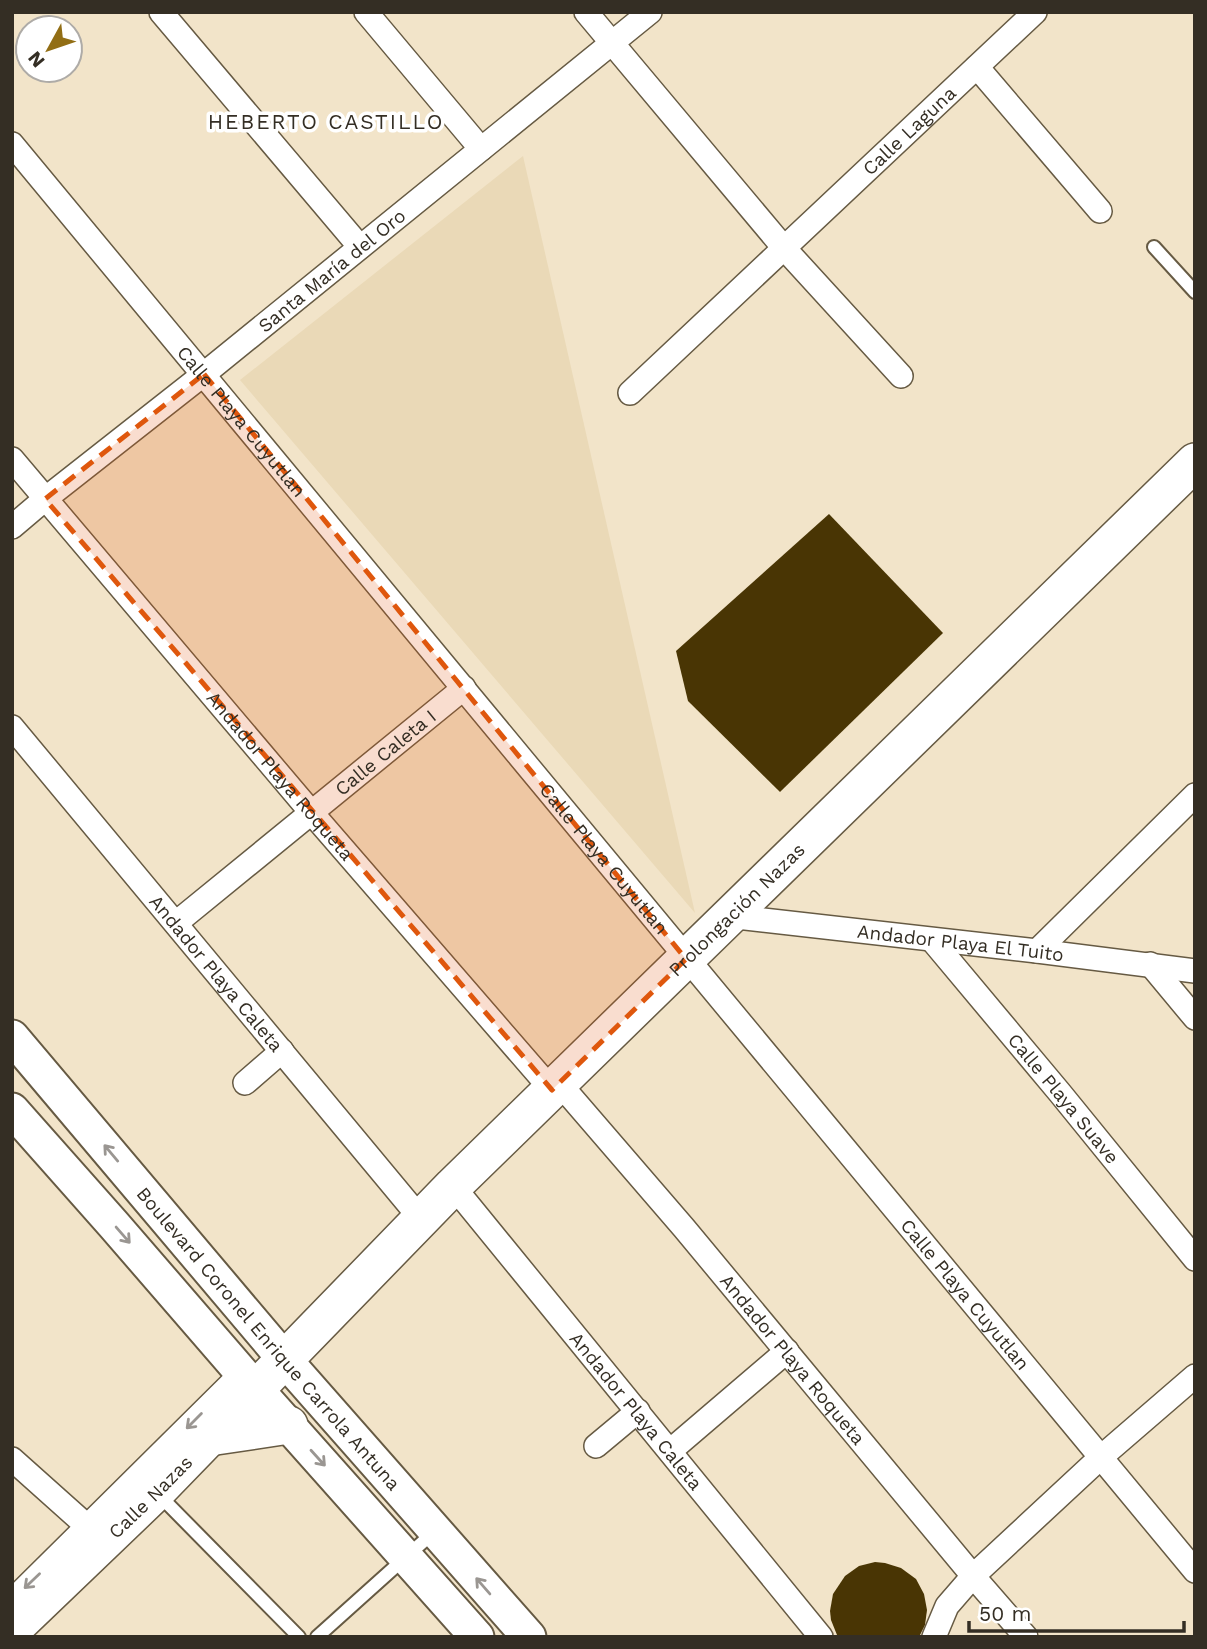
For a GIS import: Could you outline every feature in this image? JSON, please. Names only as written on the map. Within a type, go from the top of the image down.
[{"type":"main road","name":"Prolongación Nazas","points":[[285,1360],[453,1186],[1195,462]]},
{"type":"main road","name":"Boulevard Coronel Enrique Carrola Antuna","points":[[12,1037],[285,1360],[528,1637]]},
{"type":"main road","points":[[12,1110],[477,1637]]},
{"type":"main road","name":"Calle Nazas","points":[[12,1630],[96,1534],[156,1492],[209,1437],[250,1381],[285,1360]]},
{"type":"main road","points":[[209,1437],[289,1425]]},
{"type":"street","points":[[161,12],[360,247]]},
{"type":"street","points":[[366,12],[481,149]]},
{"type":"street","points":[[586,12],[784,248],[901,376]]},
{"type":"street","name":"Santa María del Oro","points":[[12,527],[650,12]]},
{"type":"street","name":"Calle Laguna","points":[[630,393],[1035,12]]},
{"type":"street","points":[[977,67],[1100,211]]},
{"type":"street","name":"Calle Playa Cuyutlan","points":[[12,144],[1195,1571]]},
{"type":"street","name":"Andador Playa Roqueta","points":[[12,459],[312,812],[684,1228],[1026,1637]]},
{"type":"street","name":"Calle Caleta I","points":[[176,923],[464,688]]},
{"type":"street","name":"Andador Playa Caleta","points":[[12,727],[421,1219]]},
{"type":"street","points":[[1037,951],[1195,795]]},
{"type":"street","name":"Andador Playa El Tuito","points":[[728,916],[1195,971]]},
{"type":"street","name":"Calle Playa Suave","points":[[932,940],[1195,1259]]},
{"type":"street","points":[[1150,964],[1195,1018]]},
{"type":"street","points":[[245,1083],[282,1051]]},
{"type":"street","name":"Andador Playa Caleta","points":[[453,1186],[821,1637]]},
{"type":"street","points":[[670,1451],[787,1352]]},
{"type":"street","points":[[934,1637],[947,1606],[973,1576],[1195,1376]]},
{"type":"street","points":[[12,1601],[96,1534],[250,1381]]},
{"type":"street","points":[[596,1446],[638,1411]]},
{"type":"street","points":[[12,1459],[96,1534]]},
{"type":"lane","points":[[1154,247],[1195,292]]},
{"type":"lane","points":[[156,1492],[299,1637]]},
{"type":"lane","points":[[317,1637],[435,1531]]},
{"type":"highlighted area","points":[[204,374],[686,959],[552,1090],[45,499]]},
{"type":"shaded area","points":[[523,156],[695,913],[240,380]]},
{"type":"building","points":[[829,514],[943,633],[780,792],[688,701],[676,651]]},
{"type":"building","points":[[875,1562],[901,1568],[916,1579],[924,1594],[927,1610],[925,1625],[919,1637],[838,1637],[831,1620],[833,1594],[845,1576],[859,1566]]},
{"type":"district","name":"HEBERTO CASTILLO","points":[[326,122]]}]
